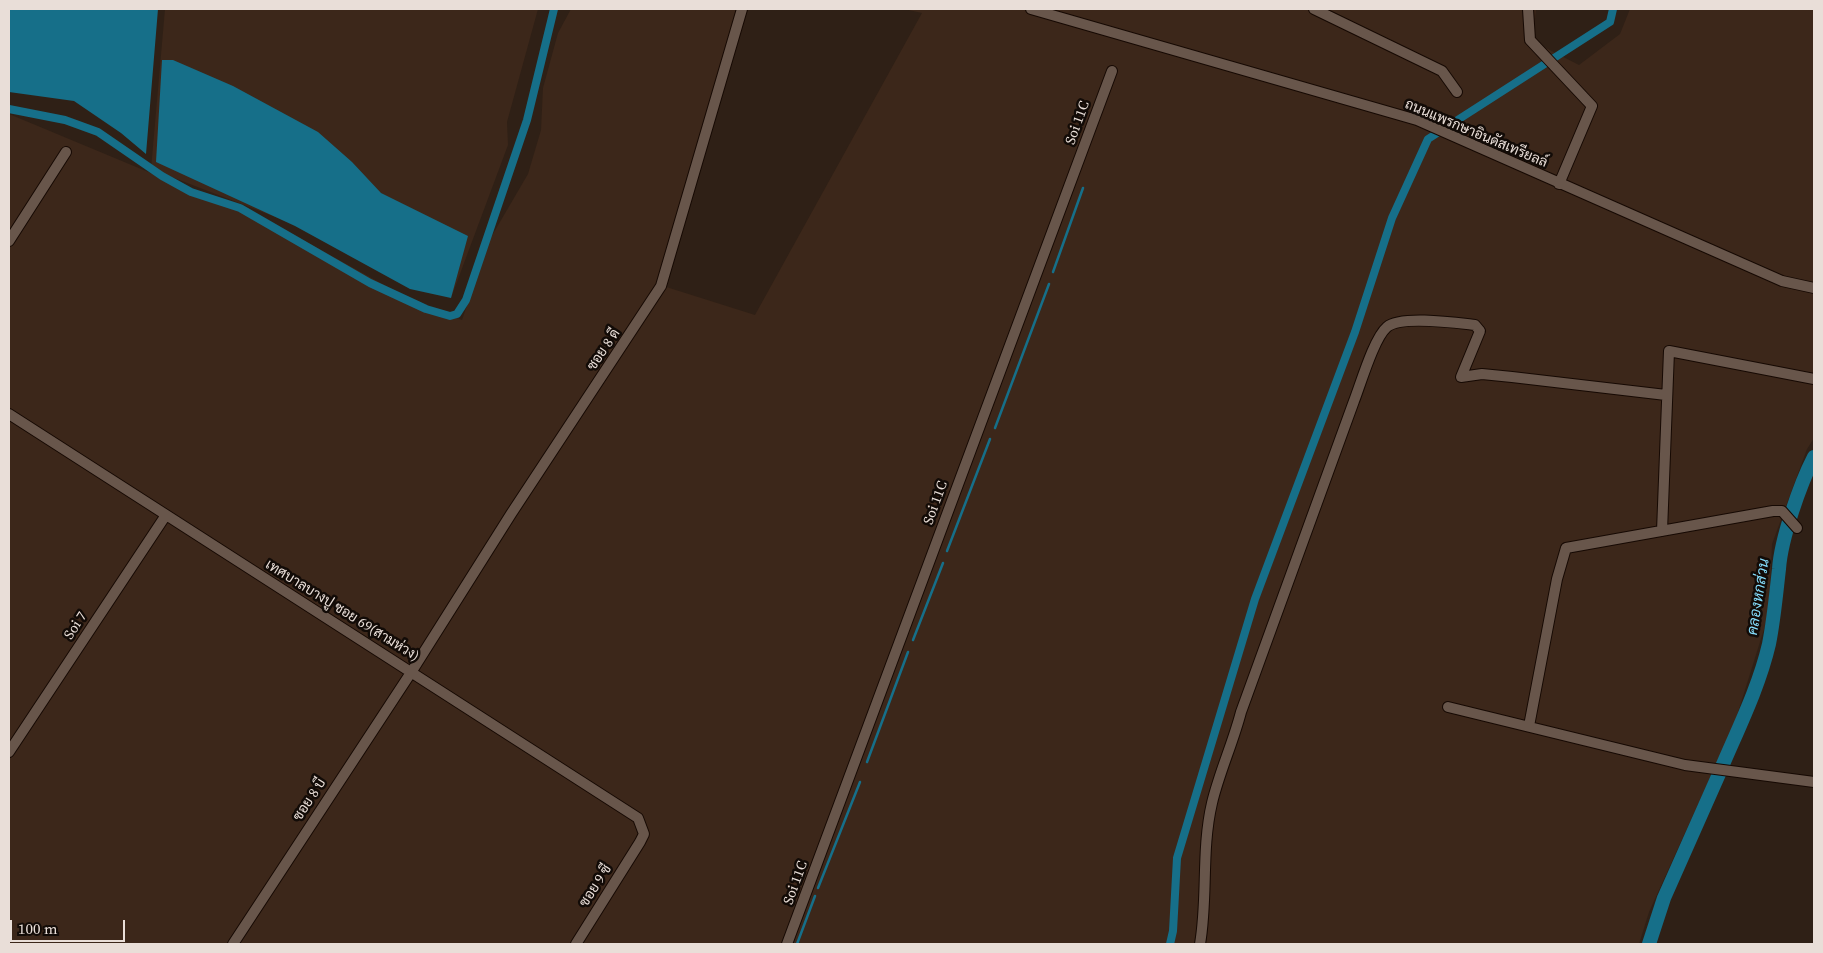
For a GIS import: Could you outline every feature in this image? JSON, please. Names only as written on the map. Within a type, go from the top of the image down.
[{"type":"street","name":"ซอย 8 ดี","points":[[412,671],[511,514],[662,286],[742,9]]},
{"type":"street","name":"ถนนแพรกษาอินดัสเทรียลล์","points":[[1031,9],[1422,123],[1782,281],[1814,288]]},
{"type":"street","points":[[1314,9],[1442,71],[1457,92]]},
{"type":"street","points":[[1528,9],[1530,40],[1592,106],[1559,184]]},
{"type":"street","name":"Soi 11C","points":[[787,944],[1112,71]]},
{"type":"street","points":[[9,241],[66,152]]},
{"type":"street","points":[[1200,944],[1205,860],[1212,803],[1241,712],[1357,392],[1373,350],[1387,327],[1397,322],[1409,320],[1475,325],[1480,331],[1462,376],[1482,374],[1666,395]]},
{"type":"street","points":[[1662,530],[1669,351],[1814,379]]},
{"type":"street","name":"เทศบาลบางปู ซอย 69(สามห่วง)","points":[[9,414],[412,671],[638,818],[644,834],[640,842]]},
{"type":"street","points":[[1529,726],[1557,579],[1566,548],[1765,512],[1782,511],[1797,528]]},
{"type":"street","name":"Soi 7","points":[[9,752],[166,515]]},
{"type":"street","name":"ซอย 8 บี","points":[[233,944],[412,671]]},
{"type":"street","points":[[1448,707],[1685,765],[1814,782]]},
{"type":"street","name":"ซอย 9 ซี","points":[[576,944],[640,842]]},
{"type":"shaded area","points":[[165,9],[538,9],[507,122],[508,145],[451,298],[283,220],[151,169]]},
{"type":"shaded area","points":[[571,9],[737,9],[660,285],[755,315],[922,13],[904,9],[1536,9],[1534,42],[1579,65],[1620,34],[1630,9],[1814,9],[1814,438],[1807,449],[1772,544],[1769,613],[1734,725],[1649,912],[1639,944],[9,944],[9,114],[278,226],[404,296],[462,320],[490,239],[528,174],[541,130],[543,88],[558,33]]},
{"type":"water","points":[[9,9],[158,9],[146,154],[121,133],[74,101],[9,92]]},
{"type":"water","points":[[162,60],[173,60],[233,86],[318,132],[352,162],[381,193],[468,236],[451,298],[410,289],[295,226],[156,162]]},
{"type":"waterway","points":[[9,109],[65,120],[98,132],[162,176],[191,192],[240,208],[370,283],[426,309],[450,316],[457,314],[466,300],[527,120],[554,9]]},
{"type":"waterway","points":[[1170,944],[1173,931],[1177,858],[1255,599],[1355,332],[1392,218],[1428,139],[1610,22],[1613,9]]},
{"type":"waterway","points":[[1053,272],[1083,188]]},
{"type":"waterway","points":[[995,428],[1049,284]]},
{"type":"waterway","points":[[947,551],[990,439]]},
{"type":"waterway","name":"คลองหกส่วน","points":[[1721,769],[1748,708],[1765,660],[1772,625],[1783,543],[1797,496],[1814,457]]},
{"type":"waterway","points":[[913,640],[943,563]]},
{"type":"waterway","points":[[867,762],[908,652]]},
{"type":"waterway","name":"คลองหกส่วน","points":[[1649,944],[1664,898],[1719,774]]},
{"type":"waterway","points":[[818,888],[860,782]]},
{"type":"waterway","points":[[797,944],[815,896]]}]
